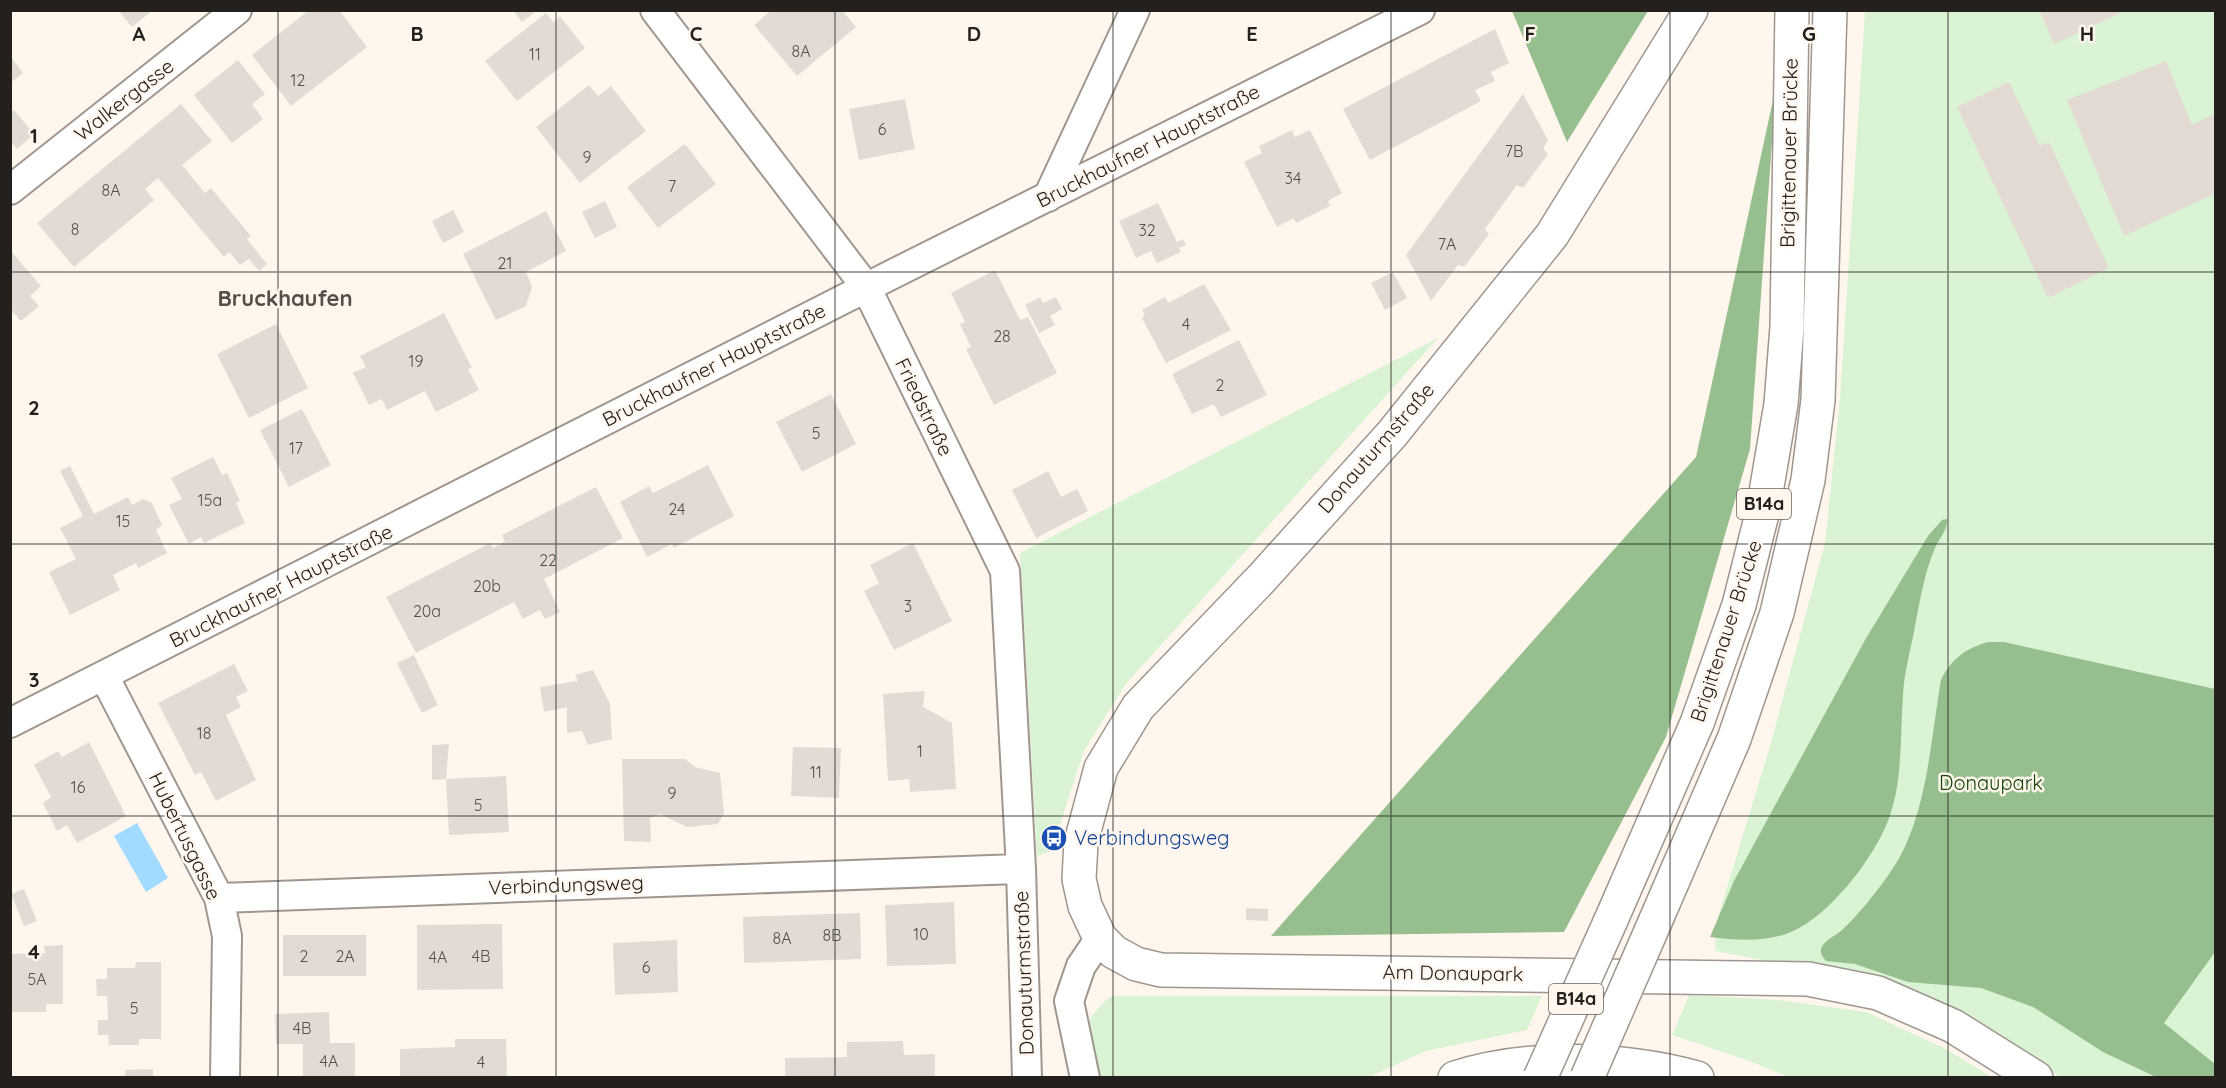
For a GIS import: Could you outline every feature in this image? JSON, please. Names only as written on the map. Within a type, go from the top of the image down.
[{"type":"main road","name":"Brigittenauer Brücke","points":[[1540,1077],[1697,723],[1739,605],[1763,510],[1781,404],[1787,327],[1792,10]]},
{"type":"main road","name":"Brigittenauer Brücke","points":[[1587,1077],[1734,739],[1777,614],[1808,480],[1818,400],[1830,10]]},
{"type":"main road","name":"Donauturmstraße","points":[[1079,879],[1081,842],[1101,768],[1138,707],[1255,585],[1392,434],[1552,235],[1691,11]]},
{"type":"main road","name":"Am Donaupark","points":[[1079,879],[1085,906],[1100,938],[1114,952],[1136,964],[1161,970],[1808,979],[1889,998],[1953,1026],[2036,1077]]},
{"type":"main road","points":[[1455,1077],[1472,1072],[1562,1062],[1653,1067],[1697,1077]]},
{"type":"street","name":"Walkergasse","points":[[10,190],[237,10]]},
{"type":"street","name":"Friedstraße","points":[[655,10],[866,288],[1005,571],[1022,869]]},
{"type":"street","points":[[1048,197],[1135,10]]},
{"type":"street","name":"Bruckhaufner Hauptstraße","points":[[10,723],[866,288],[1420,10]]},
{"type":"street","name":"Hubertusgasse","points":[[104,676],[219,897],[227,936],[225,1077]]},
{"type":"street","name":"Verbindungsweg","points":[[219,897],[1022,869]]},
{"type":"street","name":"Donauturmstraße","points":[[1022,869],[1027,1077]]},
{"type":"street","points":[[1085,1077],[1069,1001],[1081,966],[1100,938]]},
{"type":"green space","points":[[1512,11],[1648,11],[1567,142]]},
{"type":"green space","name":"Donaupark","points":[[1865,11],[2215,11],[2215,1077],[2060,1077],[1972,1018],[1898,986],[1715,951],[1716,923],[1768,753],[1825,543],[1840,398]]},
{"type":"green space","points":[[1776,86],[1750,449],[1666,737],[1564,932],[1271,936],[1696,457]]},
{"type":"green space","points":[[1438,338],[1125,685],[1084,751],[1051,851],[1037,856],[1020,553]]},
{"type":"green space","points":[[1947,519],[1945,530],[1931,558],[1922,589],[1905,679],[1898,783],[1891,812],[1876,846],[1837,898],[1806,924],[1791,932],[1771,938],[1740,940],[1710,937],[1734,881],[1865,640],[1928,536],[1942,520]]},
{"type":"green space","points":[[1988,642],[2004,642],[2215,689],[2215,952],[2164,1023],[2215,1064],[2215,1077],[2156,1077],[2103,1052],[2033,1007],[1981,988],[1908,982],[1855,964],[1826,961],[1822,955],[1821,949],[1825,943],[1848,924],[1884,881],[1902,853],[1912,831],[1930,755],[1941,680],[1960,655]]},
{"type":"green space","points":[[1689,995],[1778,1000],[1866,1012],[1944,1048],[1992,1077],[1788,1077],[1752,1062],[1672,1035]]},
{"type":"green space","points":[[1111,996],[1542,996],[1527,1030],[1426,1051],[1369,1077],[1093,1077],[1085,1042],[1088,1024],[1100,1006]]},
{"type":"water","points":[[137,823],[168,878],[146,892],[114,836]]},
{"type":"building","points":[[118,10],[153,10],[132,27]]},
{"type":"building","points":[[309,10],[339,10],[367,47],[291,106],[252,55]]},
{"type":"building","points":[[513,10],[538,10],[522,22]]},
{"type":"building","points":[[772,10],[842,10],[856,27],[797,76],[754,25]]},
{"type":"building","points":[[2039,10],[2127,10],[2054,44]]},
{"type":"building","points":[[546,13],[553,22],[560,16],[585,48],[517,101],[485,61]]},
{"type":"building","points":[[1495,29],[1509,63],[1491,72],[1495,81],[1475,90],[1481,101],[1370,160],[1343,109]]},
{"type":"building","points":[[10,56],[23,73],[10,83]]},
{"type":"building","points":[[238,60],[265,94],[252,104],[263,119],[232,143],[194,95]]},
{"type":"building","points":[[2166,61],[2192,125],[2216,113],[2216,193],[2124,236],[2067,100]]},
{"type":"building","points":[[2009,82],[2040,146],[2049,142],[2109,268],[2048,298],[1957,107]]},
{"type":"building","points":[[589,85],[598,96],[611,86],[646,131],[580,183],[536,127]]},
{"type":"building","points":[[1523,94],[1548,140],[1543,148],[1548,154],[1523,188],[1517,185],[1485,229],[1489,234],[1464,267],[1458,265],[1431,301],[1406,255]]},
{"type":"building","points":[[905,99],[915,149],[859,160],[849,109]]},
{"type":"building","points":[[181,104],[212,141],[182,165],[205,193],[211,188],[251,236],[247,239],[267,264],[259,271],[249,259],[240,265],[229,252],[224,257],[158,178],[145,189],[154,200],[74,267],[37,223]]},
{"type":"building","points":[[14,110],[34,134],[17,149],[10,141],[10,113]]},
{"type":"building","points":[[1292,130],[1295,137],[1310,130],[1342,193],[1328,201],[1330,206],[1296,223],[1294,218],[1277,227],[1244,162],[1262,153],[1259,146]]},
{"type":"building","points":[[685,144],[716,184],[658,228],[627,187]]},
{"type":"building","points":[[605,201],[617,227],[595,238],[582,212]]},
{"type":"building","points":[[1158,203],[1177,242],[1183,239],[1186,245],[1179,248],[1181,252],[1157,263],[1151,251],[1136,258],[1119,221]]},
{"type":"building","points":[[453,210],[464,232],[443,243],[432,221]]},
{"type":"building","points":[[546,211],[566,251],[526,272],[532,287],[526,306],[496,320],[463,254]]},
{"type":"building","points":[[10,250],[41,286],[30,296],[39,306],[21,321],[12,311],[10,313]]},
{"type":"building","points":[[995,270],[1020,320],[1028,317],[1057,373],[994,405],[966,349],[971,347],[960,324],[965,322],[951,293]]},
{"type":"building","points":[[1393,272],[1407,298],[1385,310],[1371,283]]},
{"type":"building","points":[[1204,284],[1231,330],[1166,363],[1142,318],[1145,315],[1142,310],[1165,297],[1168,303]]},
{"type":"building","points":[[1040,297],[1043,303],[1056,297],[1062,309],[1050,316],[1055,325],[1039,333],[1025,305]]},
{"type":"building","points":[[444,313],[472,368],[468,369],[479,390],[436,412],[425,391],[387,410],[382,399],[369,405],[353,373],[366,367],[360,356]]},
{"type":"building","points":[[276,324],[308,388],[249,418],[217,354]]},
{"type":"building","points":[[1239,340],[1267,395],[1221,417],[1214,404],[1192,414],[1172,374]]},
{"type":"building","points":[[831,394],[856,444],[802,472],[776,422]]},
{"type":"building","points":[[302,409],[331,465],[289,487],[260,430]]},
{"type":"building","points":[[213,457],[222,475],[227,473],[240,501],[236,503],[245,523],[204,543],[201,537],[189,544],[169,505],[182,499],[171,478]]},
{"type":"building","points":[[708,465],[734,516],[674,548],[672,544],[647,557],[620,502],[649,486],[653,493]]},
{"type":"building","points":[[70,466],[94,514],[128,497],[132,505],[143,499],[152,503],[162,525],[156,530],[167,553],[138,568],[136,563],[113,575],[120,590],[70,615],[49,572],[76,559],[60,528],[83,516],[60,471]]},
{"type":"building","points":[[1048,471],[1061,497],[1077,489],[1088,511],[1036,538],[1012,490]]},
{"type":"building","points":[[596,487],[623,538],[544,579],[560,612],[545,619],[540,610],[523,619],[514,602],[416,653],[386,597],[490,543],[493,548],[505,542],[502,535]]},
{"type":"building","points":[[913,543],[952,621],[894,650],[864,591],[879,583],[870,565]]},
{"type":"building","points":[[414,655],[438,705],[422,713],[397,663]]},
{"type":"building","points":[[234,664],[248,691],[236,697],[241,707],[226,715],[256,780],[216,801],[201,772],[195,775],[158,703]]},
{"type":"building","points":[[593,670],[610,704],[612,739],[588,745],[582,731],[567,733],[567,707],[544,712],[540,687],[578,681],[575,675]]},
{"type":"building","points":[[925,691],[923,707],[952,723],[956,789],[910,792],[909,779],[888,781],[883,694]]},
{"type":"building","points":[[89,742],[126,816],[77,843],[67,825],[57,831],[43,803],[51,797],[34,765],[58,751],[62,757]]},
{"type":"building","points":[[449,744],[446,779],[432,780],[432,745]]},
{"type":"building","points":[[793,747],[841,748],[839,798],[791,796]]},
{"type":"building","points":[[622,759],[685,759],[695,767],[720,773],[724,813],[718,824],[687,827],[660,814],[650,818],[651,842],[624,841]]},
{"type":"building","points":[[506,776],[509,832],[449,835],[446,779]]},
{"type":"building","points":[[24,889],[37,921],[24,926],[11,894]]},
{"type":"building","points":[[954,902],[956,964],[887,966],[885,905]]},
{"type":"building","points":[[1246,908],[1268,909],[1268,921],[1246,920]]},
{"type":"building","points":[[860,913],[861,959],[744,963],[743,917]]},
{"type":"building","points":[[502,924],[503,989],[417,990],[417,925]]},
{"type":"building","points":[[283,935],[366,935],[366,976],[283,976]]},
{"type":"building","points":[[677,940],[678,992],[615,995],[613,943]]},
{"type":"building","points":[[63,945],[63,1004],[46,1004],[46,1012],[10,1012],[10,954],[45,953],[44,946]]},
{"type":"building","points":[[136,962],[161,962],[161,1039],[139,1039],[139,1045],[109,1045],[108,1035],[98,1035],[98,1020],[108,1020],[107,996],[97,996],[96,979],[107,979],[107,968],[135,968]]},
{"type":"building","points":[[329,1012],[330,1043],[355,1043],[355,1078],[303,1078],[303,1044],[276,1044],[275,1014]]},
{"type":"building","points":[[455,1039],[506,1039],[507,1078],[400,1078],[400,1049],[455,1047]]},
{"type":"building","points":[[903,1041],[904,1055],[935,1054],[935,1078],[785,1078],[785,1058],[847,1057],[847,1042]]},
{"type":"building","points":[[153,1069],[153,1078],[125,1078],[125,1070]]},
{"type":"place","name":"Verbindungsweg","points":[[1054,838]]},
{"type":"district","name":"Bruckhaufen","points":[[285,298]]}]
